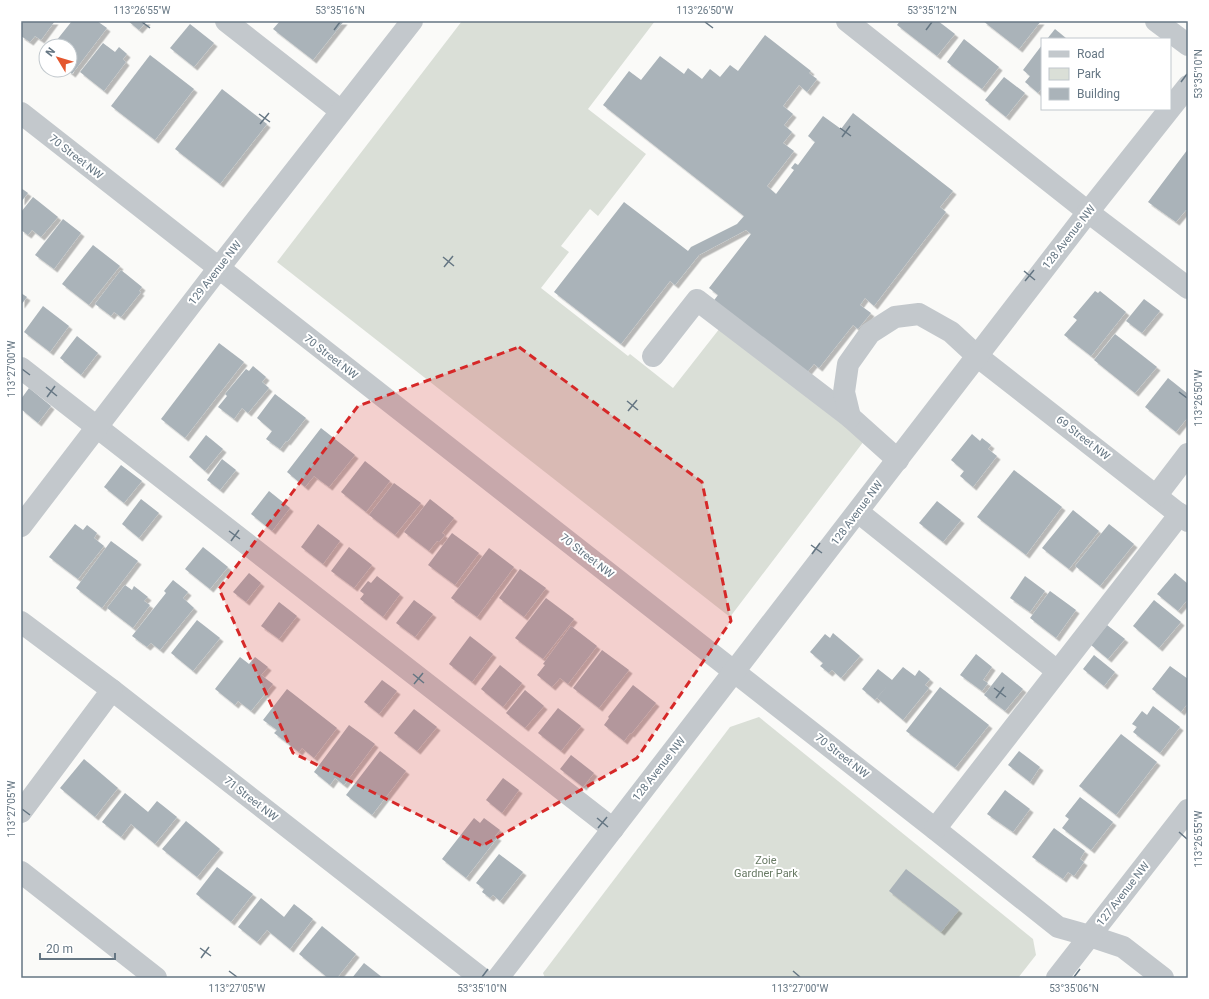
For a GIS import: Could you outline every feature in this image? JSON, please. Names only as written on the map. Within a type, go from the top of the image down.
[{"type":"street","points":[[226,21],[341,111]]},
{"type":"street","name":"129 Avenue NW","points":[[21,526],[218,269],[412,21]]},
{"type":"street","points":[[847,21],[1088,212],[1188,288]]},
{"type":"street","points":[[1156,21],[1188,45]]},
{"type":"street","name":"128 Avenue NW","points":[[1171,107],[1188,86]]},
{"type":"street","name":"128 Avenue NW","points":[[498,978],[1088,212],[1169,110]]},
{"type":"street","name":"70 Street NW","points":[[21,114],[735,672],[1058,927],[1123,947],[1163,978]]},
{"type":"street","points":[[653,356],[697,300],[850,417],[898,460]]},
{"type":"street","name":"69 Street NW","points":[[850,417],[844,392],[848,364],[870,333],[895,317],[920,314],[950,332],[977,356],[1184,518]]},
{"type":"street","points":[[21,368],[613,829]]},
{"type":"street","points":[[1156,496],[1188,454]]},
{"type":"street","points":[[858,512],[1057,672]]},
{"type":"street","points":[[935,829],[1057,672],[1184,518]]},
{"type":"street","name":"71 Street NW","points":[[21,622],[112,690],[481,978]]},
{"type":"street","points":[[21,812],[112,690]]},
{"type":"street","name":"127 Avenue NW","points":[[1057,978],[1188,810]]},
{"type":"street","points":[[21,872],[156,978]]},
{"type":"highlighted area","points":[[519,347],[702,482],[731,621],[637,758],[482,846],[293,753],[219,589],[358,406]]},
{"type":"green space","points":[[462,21],[655,21],[588,109],[646,154],[598,216],[590,209],[561,246],[569,252],[541,288],[628,356],[630,354],[673,388],[720,328],[864,441],[730,617],[277,262]]},
{"type":"green space","name":"Zoie Gardner Park","points":[[759,717],[1033,939],[1036,955],[1018,978],[545,978],[543,973],[730,727]]},
{"type":"building","points":[[21,21],[55,21],[42,38],[35,36],[30,42],[21,36]]},
{"type":"building","points":[[72,21],[97,21],[107,28],[78,66],[78,38],[58,38]]},
{"type":"building","points":[[128,21],[147,21],[139,30]]},
{"type":"building","points":[[280,21],[344,21],[313,60],[273,29]]},
{"type":"building","points":[[900,21],[938,21],[955,34],[937,56],[897,25]]},
{"type":"building","points":[[983,21],[1041,21],[1019,49]]},
{"type":"building","points":[[190,24],[214,43],[194,67],[170,48]]},
{"type":"building","points":[[1055,29],[1066,38],[1048,38]]},
{"type":"building","points":[[765,35],[811,71],[809,73],[817,79],[807,92],[799,85],[783,106],[793,114],[784,125],[792,132],[783,143],[794,151],[767,186],[776,194],[794,170],[791,168],[795,163],[798,165],[815,142],[808,136],[823,116],[841,129],[853,113],[953,191],[940,207],[946,212],[874,306],[865,298],[860,305],[871,313],[858,329],[853,325],[819,368],[814,364],[805,375],[712,303],[718,295],[709,288],[751,234],[746,230],[699,255],[675,285],[670,281],[621,344],[554,292],[624,202],[688,251],[691,247],[737,224],[744,216],[603,105],[629,71],[641,80],[660,56],[684,74],[688,68],[702,79],[710,69],[720,77],[730,65],[738,71]]},
{"type":"building","points":[[964,39],[999,67],[982,89],[947,62]]},
{"type":"building","points":[[103,43],[115,52],[119,47],[127,54],[123,59],[126,62],[104,91],[80,72]]},
{"type":"building","points":[[1041,46],[1041,89],[1038,93],[1025,82],[1030,76],[1023,70]]},
{"type":"building","points":[[150,55],[194,89],[155,140],[111,106]]},
{"type":"building","points":[[1004,77],[1025,93],[1006,117],[985,100]]},
{"type":"building","points":[[222,89],[267,124],[220,184],[175,149]]},
{"type":"building","points":[[1188,149],[1188,211],[1186,210],[1176,222],[1148,202]]},
{"type":"building","points":[[21,188],[28,193],[21,202]]},
{"type":"building","points":[[33,197],[58,217],[41,237],[32,230],[28,235],[21,230],[21,212]]},
{"type":"building","points":[[63,219],[81,233],[54,269],[35,255]]},
{"type":"building","points":[[93,245],[120,266],[89,305],[62,284]]},
{"type":"building","points":[[121,270],[142,287],[139,291],[141,292],[121,317],[114,312],[111,316],[95,304]]},
{"type":"building","points":[[1095,291],[1098,293],[1100,291],[1126,312],[1091,356],[1064,335],[1077,320],[1073,317]]},
{"type":"building","points":[[21,293],[27,297],[21,305]]},
{"type":"building","points":[[1144,299],[1160,311],[1142,333],[1126,321]]},
{"type":"building","points":[[43,306],[69,326],[50,352],[24,332]]},
{"type":"building","points":[[1115,334],[1157,367],[1135,393],[1094,360]]},
{"type":"building","points":[[77,336],[98,353],[81,375],[60,358]]},
{"type":"building","points":[[219,343],[244,362],[185,438],[161,419]]},
{"type":"building","points":[[253,366],[266,377],[262,382],[269,388],[248,413],[242,408],[234,419],[218,407],[227,396],[225,394],[246,369],[249,371]]},
{"type":"building","points":[[1168,378],[1188,394],[1188,417],[1176,432],[1145,407]]},
{"type":"building","points":[[29,388],[51,406],[38,423],[21,409],[21,399]]},
{"type":"building","points":[[275,394],[306,418],[280,449],[266,439],[272,431],[257,418]]},
{"type":"building","points":[[321,428],[355,455],[329,487],[314,476],[305,487],[287,472]]},
{"type":"building","points":[[972,434],[980,441],[982,438],[991,445],[988,449],[997,456],[973,487],[960,476],[964,471],[951,460]]},
{"type":"building","points":[[206,435],[223,449],[205,471],[189,457]]},
{"type":"building","points":[[222,459],[236,470],[220,490],[207,480]]},
{"type":"building","points":[[365,461],[390,481],[366,512],[341,492]]},
{"type":"building","points":[[121,465],[142,481],[124,503],[104,487]]},
{"type":"building","points":[[1014,470],[1062,507],[1026,555],[977,517]]},
{"type":"building","points":[[394,483],[421,503],[395,535],[369,515]]},
{"type":"building","points":[[269,491],[290,508],[272,531],[251,514]]},
{"type":"building","points":[[141,499],[159,513],[139,538],[122,524]]},
{"type":"building","points":[[430,499],[454,518],[442,533],[445,535],[439,542],[437,541],[429,551],[404,532]]},
{"type":"building","points":[[937,501],[961,520],[943,542],[919,523]]},
{"type":"building","points":[[1073,510],[1099,531],[1069,569],[1042,548]]},
{"type":"building","points":[[75,524],[83,530],[87,525],[97,533],[94,538],[104,546],[78,579],[49,557]]},
{"type":"building","points":[[318,524],[340,541],[323,564],[301,547]]},
{"type":"building","points":[[1109,524],[1134,544],[1100,586],[1075,566]]},
{"type":"building","points":[[452,533],[479,553],[455,585],[428,565]]},
{"type":"building","points":[[111,541],[138,561],[102,608],[76,588]]},
{"type":"building","points":[[203,547],[228,567],[210,589],[185,569]]},
{"type":"building","points":[[349,547],[372,565],[354,588],[331,571]]},
{"type":"building","points":[[489,548],[514,567],[477,617],[451,598]]},
{"type":"building","points":[[520,569],[546,588],[524,617],[499,598]]},
{"type":"building","points":[[249,573],[261,583],[246,602],[233,592]]},
{"type":"building","points":[[1175,573],[1188,584],[1188,599],[1178,611],[1157,594]]},
{"type":"building","points":[[377,576],[400,594],[383,617],[360,599],[364,594],[360,591],[368,581],[371,583]]},
{"type":"building","points":[[1025,576],[1045,591],[1030,612],[1010,598]]},
{"type":"building","points":[[173,580],[188,592],[183,598],[194,608],[160,650],[151,643],[147,647],[132,636],[166,593],[164,591]]},
{"type":"building","points":[[125,585],[132,590],[134,586],[148,597],[144,601],[150,605],[133,628],[107,608]]},
{"type":"building","points":[[1050,591],[1076,610],[1056,638],[1030,618]]},
{"type":"building","points":[[546,598],[574,619],[543,659],[515,638]]},
{"type":"building","points":[[414,600],[433,614],[415,637],[396,623]]},
{"type":"building","points":[[1154,600],[1181,622],[1159,648],[1133,626]]},
{"type":"building","points":[[279,602],[297,616],[279,639],[261,626]]},
{"type":"building","points":[[197,620],[220,638],[193,671],[171,653]]},
{"type":"building","points":[[1107,625],[1125,639],[1108,659],[1091,645]]},
{"type":"building","points":[[571,626],[597,646],[568,684],[560,678],[552,687],[537,675],[545,665],[543,664]]},
{"type":"building","points":[[833,633],[860,656],[841,678],[832,670],[829,673],[820,666],[823,663],[810,652],[825,634],[830,638]]},
{"type":"building","points":[[470,636],[493,654],[472,682],[449,664]]},
{"type":"building","points":[[602,650],[629,670],[599,708],[573,688]]},
{"type":"building","points":[[976,654],[992,667],[983,680],[988,683],[982,691],[960,675]]},
{"type":"building","points":[[1094,655],[1115,672],[1104,686],[1083,669]]},
{"type":"building","points":[[240,657],[249,664],[255,657],[268,667],[261,675],[273,684],[251,711],[238,701],[235,705],[215,689]]},
{"type":"building","points":[[500,665],[522,683],[503,707],[481,689]]},
{"type":"building","points":[[1170,666],[1188,679],[1188,703],[1181,712],[1152,689]]},
{"type":"building","points":[[903,667],[915,676],[919,670],[930,679],[925,685],[929,688],[903,720],[877,698],[888,685],[875,700],[862,689],[878,669],[892,680]]},
{"type":"building","points":[[1002,672],[1023,689],[1005,711],[984,695]]},
{"type":"building","points":[[382,680],[397,691],[379,714],[364,702]]},
{"type":"building","points":[[633,685],[656,703],[624,741],[604,725],[609,718],[608,717]]},
{"type":"building","points":[[940,687],[989,725],[955,768],[906,731]]},
{"type":"building","points":[[287,689],[337,728],[314,758],[302,748],[299,752],[274,733],[277,730],[263,720]]},
{"type":"building","points":[[525,690],[544,706],[525,728],[506,713]]},
{"type":"building","points":[[1153,706],[1180,727],[1160,753],[1133,732],[1137,727],[1132,724],[1142,711],[1147,715]]},
{"type":"building","points":[[558,708],[581,726],[561,751],[538,733]]},
{"type":"building","points":[[414,709],[437,727],[417,751],[394,733]]},
{"type":"building","points":[[349,725],[375,744],[344,785],[335,778],[330,785],[314,772]]},
{"type":"building","points":[[1121,734],[1157,762],[1116,815],[1079,786]]},
{"type":"building","points":[[380,751],[406,771],[372,815],[346,795]]},
{"type":"building","points":[[1019,751],[1040,767],[1030,782],[1008,765]]},
{"type":"building","points":[[571,755],[594,773],[583,787],[560,769]]},
{"type":"building","points":[[84,759],[118,788],[95,817],[60,788]]},
{"type":"building","points":[[503,778],[519,790],[502,813],[486,800]]},
{"type":"building","points":[[1005,790],[1030,809],[1013,832],[987,814]]},
{"type":"building","points":[[125,793],[148,812],[157,801],[177,817],[155,844],[131,824],[121,837],[102,822]]},
{"type":"building","points":[[1080,797],[1113,822],[1091,850],[1062,828],[1069,819],[1065,816]]},
{"type":"building","points":[[474,818],[480,823],[484,818],[500,830],[495,836],[498,837],[466,878],[442,859]]},
{"type":"building","points":[[186,821],[220,849],[197,877],[162,849]]},
{"type":"building","points":[[1054,828],[1085,851],[1080,859],[1084,862],[1074,876],[1068,872],[1063,879],[1032,857]]},
{"type":"building","points":[[499,854],[523,872],[500,901],[493,895],[490,898],[482,892],[484,889],[476,883]]},
{"type":"building","points":[[217,867],[253,894],[231,922],[196,894]]},
{"type":"building","points":[[906,869],[959,910],[941,932],[889,891]]},
{"type":"building","points":[[261,898],[284,917],[294,904],[313,919],[290,949],[267,930],[257,942],[238,927]]},
{"type":"building","points":[[322,926],[356,954],[337,978],[328,978],[299,954]]},
{"type":"building","points":[[364,963],[383,978],[352,978]]}]
